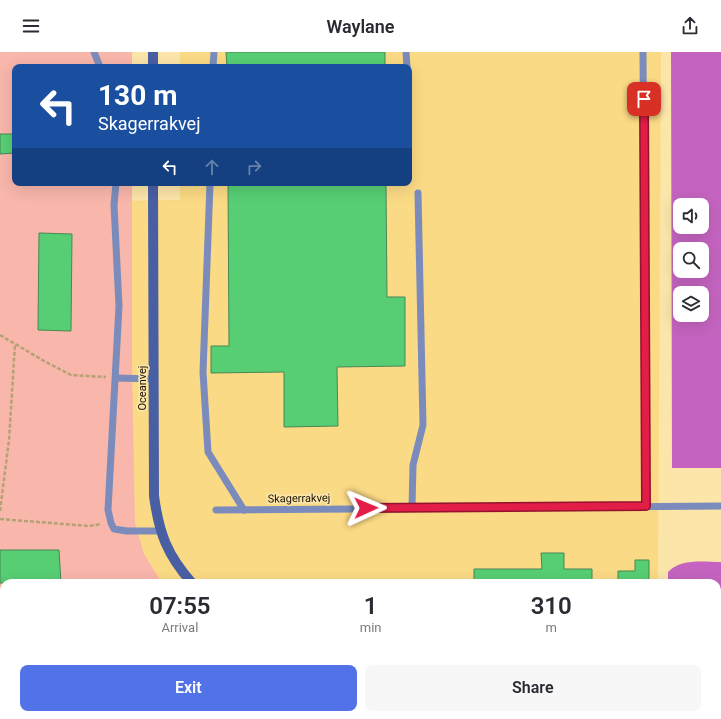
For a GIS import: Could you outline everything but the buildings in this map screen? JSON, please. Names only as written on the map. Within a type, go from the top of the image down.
[{"type":"street","points":[[153,52],[153,64]]},
{"type":"street","name":"Oceanvej","points":[[153,186],[154,496],[163,541],[180,569],[189,579]]},
{"type":"lane","points":[[94,52],[99,64]]},
{"type":"lane","points":[[214,52],[214,64]]},
{"type":"lane","points":[[406,52],[407,64]]},
{"type":"lane","points":[[643,52],[646,506]]},
{"type":"lane","points":[[116,186],[114,205],[119,306],[108,510],[110,523],[114,528],[127,531],[161,531]]},
{"type":"lane","points":[[210,186],[203,372],[208,452],[244,510]]},
{"type":"lane","points":[[412,508],[413,465],[422,425],[422,311],[418,193]]},
{"type":"lane","points":[[116,378],[154,379]]},
{"type":"lane","name":"Skagerrakvej","points":[[216,510],[721,506]]},
{"type":"path","points":[[0,335],[71,375],[116,378]]},
{"type":"path","points":[[0,511],[9,440],[15,344]]},
{"type":"path","points":[[0,518],[89,526],[110,523]]},
{"type":"shaded area","points":[[0,52],[132,52],[132,64],[12,64],[12,186],[132,186],[132,370],[135,523],[144,554],[160,579],[0,579]]},
{"type":"shaded area","points":[[180,52],[661,52],[658,579],[0,579],[0,188],[121,201],[180,200],[180,186],[412,186],[412,64],[180,64]]},
{"type":"shaded area","points":[[671,52],[721,52],[721,468],[672,468]]},
{"type":"shaded area","points":[[700,561],[721,562],[721,579],[668,579],[668,572],[673,568],[686,563]]},
{"type":"route","points":[[366,508],[646,506],[644,99]]}]
